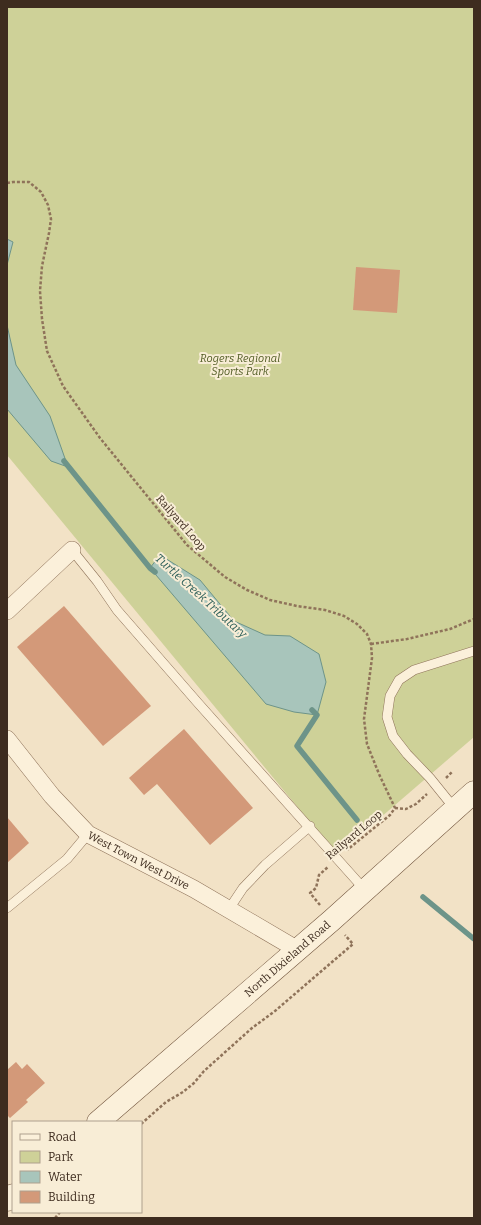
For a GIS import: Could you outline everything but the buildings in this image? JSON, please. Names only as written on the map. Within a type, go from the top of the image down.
[{"type":"main road","name":"North Dixieland Road","points":[[99,1121],[298,950],[474,792]]},
{"type":"street","points":[[7,611],[72,550]]},
{"type":"street","name":"West Town West Drive","points":[[7,740],[52,796],[88,834],[194,889],[298,950]]},
{"type":"lane","points":[[72,550],[98,581],[117,610],[198,703],[366,890]]},
{"type":"lane","points":[[455,809],[393,736],[386,717],[390,696],[399,680],[414,670],[474,652]]},
{"type":"lane","points":[[229,909],[243,888],[265,865],[310,826]]},
{"type":"lane","points":[[7,908],[67,859],[88,834]]},
{"type":"path","name":"Railyard Loop","points":[[7,183],[29,182],[41,192],[48,205],[51,219],[42,266],[40,291],[42,320],[47,350],[63,386],[100,438],[187,545],[225,577],[247,590],[270,600],[325,610],[344,616],[357,624],[367,634],[372,658],[364,720],[367,744],[378,774],[395,808],[390,815],[319,875],[316,888],[310,893],[316,901]]},
{"type":"path","points":[[370,644],[407,639],[450,629],[474,618]]},
{"type":"path","points":[[395,808],[406,809],[416,804]]},
{"type":"path","points":[[142,1123],[166,1102],[183,1092],[194,1083],[204,1070],[252,1028],[275,1011],[354,944],[346,936]]},
{"type":"green space","name":"Rogers Regional Sports Park","points":[[7,7],[474,7],[474,737],[337,855],[7,455]]},
{"type":"water","points":[[7,239],[13,242],[7,265]]},
{"type":"water","points":[[7,325],[16,365],[50,416],[68,467],[51,461],[7,409]]},
{"type":"water","points":[[160,555],[200,580],[234,621],[265,635],[290,636],[319,654],[326,682],[317,715],[294,712],[266,704],[150,568]]},
{"type":"waterway","name":"Turtle Creek Tributary","points":[[64,461],[150,568],[155,572]]},
{"type":"waterway","name":"Turtle Creek Tributary","points":[[312,710],[317,715],[297,746],[357,820]]},
{"type":"waterway","name":"Turtle Creek Tributary","points":[[423,897],[474,939]]}]
